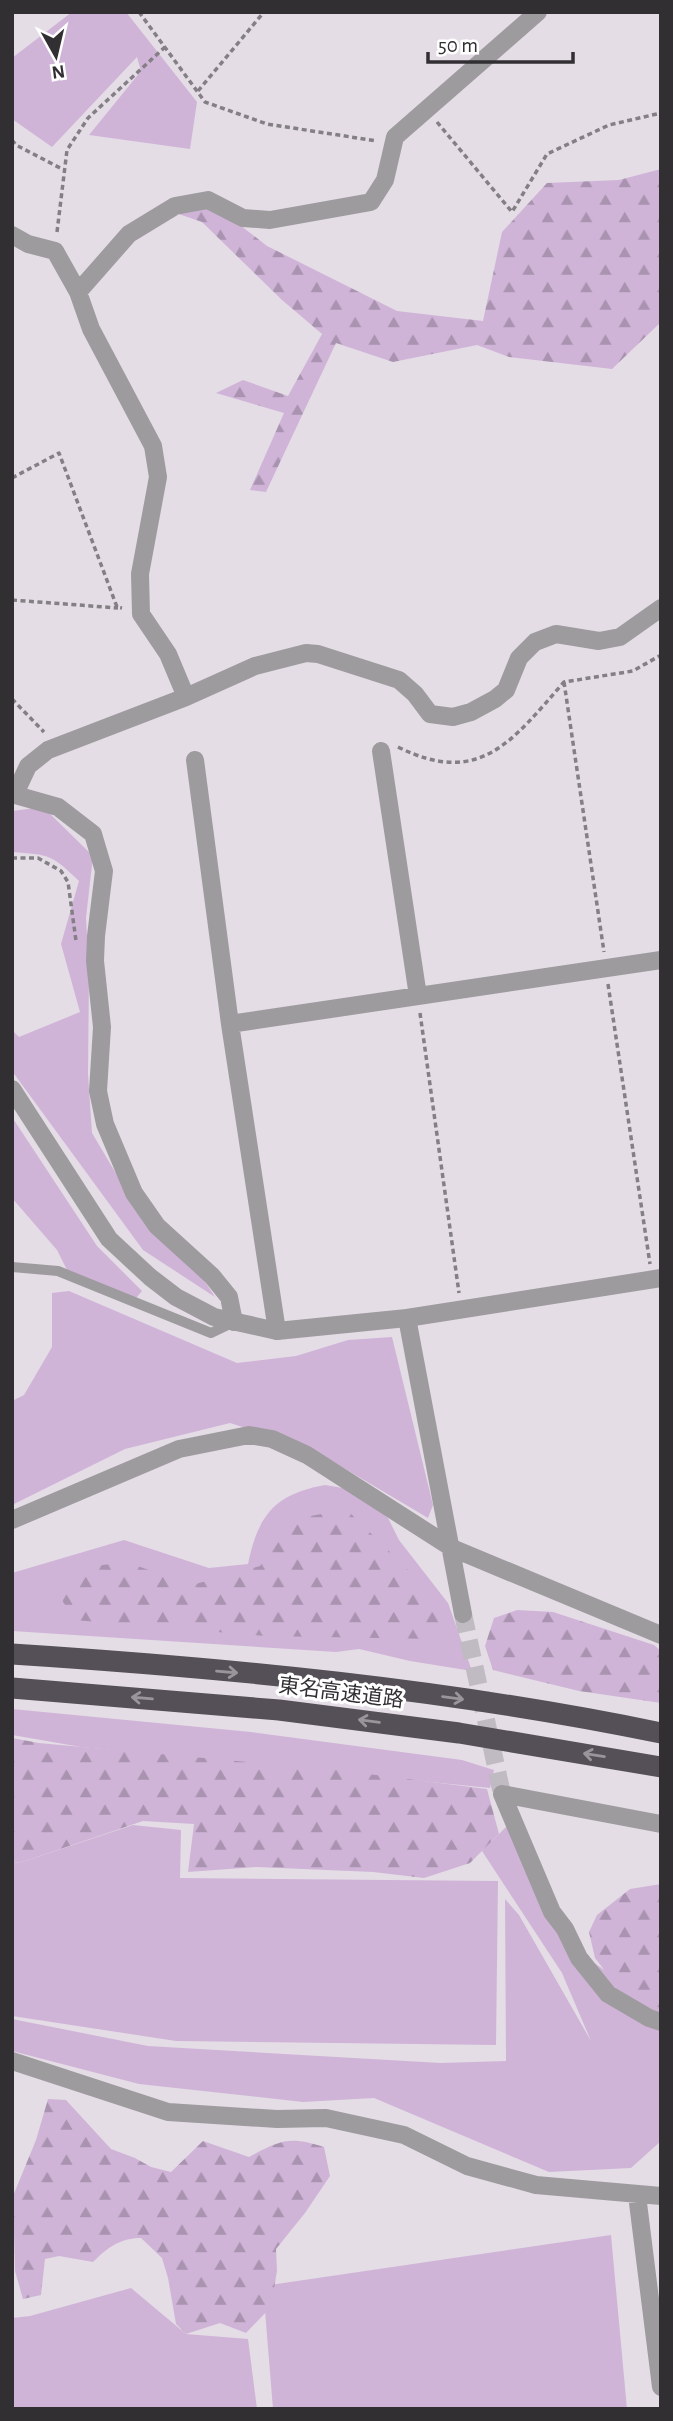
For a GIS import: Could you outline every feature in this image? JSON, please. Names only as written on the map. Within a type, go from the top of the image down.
[{"type":"highway","name":"東名高速道路","points":[[12,1654],[296,1678],[463,1700],[661,1733]]},
{"type":"highway","name":"東名高速道路","points":[[12,1688],[279,1710],[459,1733],[661,1767]]},
{"type":"street","points":[[78,292],[129,234],[175,206],[208,200],[243,218],[270,220],[371,202],[385,180],[395,137],[538,12]]},
{"type":"street","points":[[12,235],[28,244],[55,251],[78,292],[91,329],[153,446],[158,477],[132,611],[168,654],[186,697]]},
{"type":"street","points":[[234,1322],[229,1297],[212,1276],[157,1226],[134,1193],[105,1124],[98,1091],[102,1027],[95,961],[104,871],[93,834],[58,807],[14,794],[28,766],[48,750],[186,697],[255,666],[306,653],[318,654],[399,680],[415,694],[429,714],[453,717],[471,712],[506,690],[519,658],[535,642],[556,634],[599,641],[620,637],[661,608]]},
{"type":"street","points":[[381,751],[418,996]]},
{"type":"street","points":[[195,760],[230,1024],[277,1331]]},
{"type":"street","points":[[230,1024],[661,960]]},
{"type":"street","points":[[12,1089],[108,1239],[149,1277],[176,1297],[214,1317],[277,1331],[407,1318],[661,1278]]},
{"type":"street","points":[[407,1318],[463,1614]]},
{"type":"street","points":[[12,1520],[179,1450],[249,1435],[272,1439],[307,1455],[452,1548],[661,1635]]},
{"type":"street","points":[[661,1824],[502,1794],[552,1912],[565,1929],[579,1958],[608,1994],[661,2022]]},
{"type":"street","points":[[12,2061],[168,2112],[277,2119],[326,2118],[404,2135],[467,2166],[536,2185],[661,2196]]},
{"type":"street","points":[[637,2195],[661,2388]]},
{"type":"lane","points":[[12,1267],[58,1271],[211,1333],[234,1322]]},
{"type":"path","points":[[139,12],[205,102],[267,124],[393,144]]},
{"type":"path","points":[[198,92],[264,12]]},
{"type":"path","points":[[55,251],[67,150],[88,118],[165,47]]},
{"type":"path","points":[[426,108],[512,212],[547,154],[609,125],[661,113]]},
{"type":"path","points":[[12,140],[16,145],[64,170]]},
{"type":"path","points":[[12,478],[59,453],[117,607],[132,611]]},
{"type":"path","points":[[12,600],[132,611]]},
{"type":"path","points":[[381,751],[387,741],[416,756],[437,762],[459,764],[481,758],[527,724],[564,682],[633,671],[661,656]]},
{"type":"path","points":[[12,699],[58,746]]},
{"type":"path","points":[[12,858],[38,858],[61,871],[68,883],[77,946]]},
{"type":"path","points":[[418,996],[461,1309]]},
{"type":"green space","points":[[72,12],[126,12],[197,102],[190,149],[89,135],[141,71],[137,57],[52,147],[12,119],[12,58]]},
{"type":"green space","points":[[661,169],[661,322],[612,369],[509,357],[477,345],[393,362],[336,343],[266,492],[250,490],[284,413],[216,393],[243,380],[288,396],[322,334],[282,300],[202,222],[167,210],[208,200],[267,246],[397,311],[483,321],[502,232],[547,183],[619,180]]},
{"type":"green space","points":[[43,807],[93,856],[86,918],[89,972],[88,1074],[92,1133],[146,1224],[204,1280],[215,1297],[143,1250],[12,1071],[12,1030],[19,1037],[80,1012],[61,944],[79,881],[56,861],[35,854],[12,852],[12,811]]},
{"type":"green space","points":[[12,1117],[97,1246],[142,1291],[132,1303],[69,1274],[57,1250],[12,1198]]},
{"type":"green space","points":[[69,1291],[237,1363],[296,1356],[348,1340],[392,1337],[433,1505],[428,1518],[310,1448],[230,1423],[125,1449],[12,1505],[12,1401],[24,1395],[52,1347],[52,1293]]},
{"type":"green space","points":[[325,1485],[349,1489],[371,1500],[388,1518],[399,1540],[448,1603],[472,1671],[359,1649],[336,1652],[12,1631],[12,1573],[124,1540],[209,1568],[248,1564],[257,1532],[272,1510],[293,1494]]},
{"type":"green space","points":[[346,1509],[440,1601],[437,1639],[265,1636],[74,1620],[62,1600],[87,1567],[126,1562],[192,1585],[260,1566],[296,1519]]},
{"type":"green space","points":[[517,1610],[553,1612],[654,1645],[661,1651],[661,1703],[579,1691],[493,1670],[485,1646],[494,1618]]},
{"type":"green space","points":[[12,1709],[251,1732],[462,1760],[494,1770],[490,1788],[81,1747],[12,1735]]},
{"type":"green space","points":[[12,1738],[39,1743],[336,1770],[487,1789],[499,1834],[470,1863],[424,1878],[373,1872],[256,1867],[188,1872],[194,1824],[143,1821],[22,1862],[12,1863]]},
{"type":"green space","points":[[510,1823],[587,1958],[661,2009],[661,2141],[631,2168],[549,2172],[374,2098],[303,2102],[139,2084],[12,2051],[12,2019],[148,2046],[441,2063],[506,2061],[505,1899],[519,1915],[591,2041],[562,1973],[482,1851]]},
{"type":"green space","points":[[133,1825],[181,1830],[180,1878],[498,1881],[496,2045],[176,2041],[12,2016],[12,1863]]},
{"type":"green space","points":[[661,1884],[661,2013],[622,1993],[595,1958],[589,1932],[597,1915],[630,1889]]},
{"type":"green space","points":[[48,2099],[66,2100],[111,2149],[151,2167],[171,2172],[203,2141],[249,2157],[285,2142],[302,2142],[324,2147],[330,2176],[276,2249],[277,2271],[271,2307],[246,2333],[220,2323],[186,2334],[176,2324],[162,2258],[141,2238],[114,2245],[93,2262],[59,2256],[45,2259],[41,2295],[23,2299],[15,2271],[13,2196],[36,2140]]},
{"type":"green space","points":[[611,2235],[627,2409],[273,2409],[263,2286]]},
{"type":"green space","points":[[131,2288],[186,2334],[248,2339],[257,2409],[12,2409],[12,2318],[30,2316]]},
{"type":"tunnel","points":[[463,1614],[502,1794]]}]
